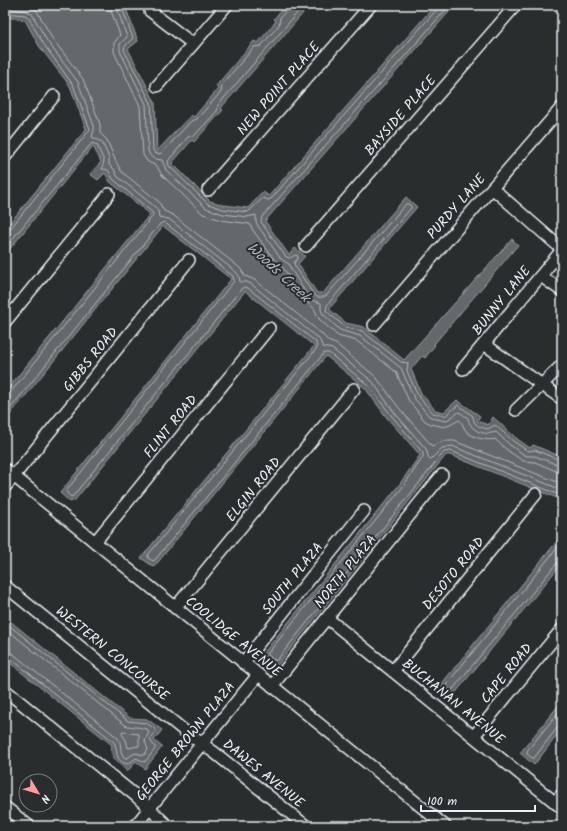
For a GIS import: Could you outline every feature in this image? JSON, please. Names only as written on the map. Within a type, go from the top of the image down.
[{"type":"street","points":[[155,5],[150,11],[193,44]]},
{"type":"street","name":"NEW POINT PLACE","points":[[208,190],[371,5]]},
{"type":"street","name":"BAYSIDE PLACE","points":[[306,246],[516,5]]},
{"type":"street","points":[[157,86],[193,44],[220,7]]},
{"type":"street","points":[[5,157],[54,96]]},
{"type":"street","name":"PURDY LANE","points":[[374,325],[562,107]]},
{"type":"street","points":[[492,188],[562,249]]},
{"type":"street","points":[[5,322],[109,194]]},
{"type":"street","name":"BUNNY LANE","points":[[463,369],[562,249]]},
{"type":"street","name":"GIBBS ROAD","points":[[5,487],[9,473],[189,260]]},
{"type":"street","points":[[541,276],[562,291]]},
{"type":"street","name":"FLINT ROAD","points":[[95,542],[269,328]]},
{"type":"street","points":[[484,344],[562,400]]},
{"type":"street","points":[[516,410],[562,365]]},
{"type":"street","name":"ELGIN ROAD","points":[[175,608],[354,389]]},
{"type":"street","name":"COOLIDGE AVENUE","points":[[9,473],[445,826]]},
{"type":"street","name":"NORTH PLAZA","points":[[272,686],[442,475]]},
{"type":"street","name":"DESOTO ROAD","points":[[393,671],[536,494]]},
{"type":"street","name":"SOUTH PLAZA","points":[[243,663],[364,511]]},
{"type":"street","name":"WESTERN CONCOURSE","points":[[5,586],[202,744]]},
{"type":"street","name":"BUCHANAN AVENUE","points":[[327,618],[474,736],[560,802]]},
{"type":"street","name":"CAPE ROAD","points":[[474,736],[562,629]]},
{"type":"street","name":"GEORGE BROWN PLAZA","points":[[135,826],[258,675]]},
{"type":"street","points":[[5,690],[136,796],[168,826]]},
{"type":"street","name":"DAWES AVENUE","points":[[202,744],[306,826]]},
{"type":"street","points":[[5,807],[29,826]]},
{"type":"water","name":"Woods Creek","points":[[5,5],[125,6],[138,41],[128,49],[155,102],[157,151],[191,115],[194,117],[218,89],[216,86],[254,41],[258,43],[276,21],[274,19],[285,5],[310,5],[221,108],[223,110],[194,142],[192,140],[172,163],[210,201],[224,205],[248,208],[263,192],[269,196],[435,5],[455,5],[265,221],[289,255],[295,248],[305,256],[298,264],[317,293],[323,293],[406,197],[417,207],[329,309],[346,323],[364,327],[404,360],[512,239],[518,245],[434,344],[435,345],[425,358],[422,356],[411,369],[421,393],[435,410],[444,412],[457,400],[480,416],[477,421],[488,425],[493,417],[516,438],[530,448],[533,445],[562,457],[562,500],[450,455],[446,455],[276,667],[262,655],[399,485],[420,455],[387,418],[365,388],[326,356],[154,567],[141,558],[314,346],[245,291],[75,500],[70,502],[60,493],[231,279],[163,226],[5,421],[5,392],[150,214],[110,182],[105,173],[98,180],[90,174],[101,162],[93,146],[5,255],[5,229],[86,129],[70,86],[39,46],[25,20],[5,17]]},
{"type":"water","points":[[562,535],[562,563],[452,697],[439,687]]},
{"type":"water","points":[[5,617],[130,718],[147,719],[162,730],[154,740],[162,747],[145,769],[136,761],[127,772],[113,757],[111,750],[112,745],[5,659]]},
{"type":"water","points":[[562,701],[562,729],[534,765],[520,753]]}]
